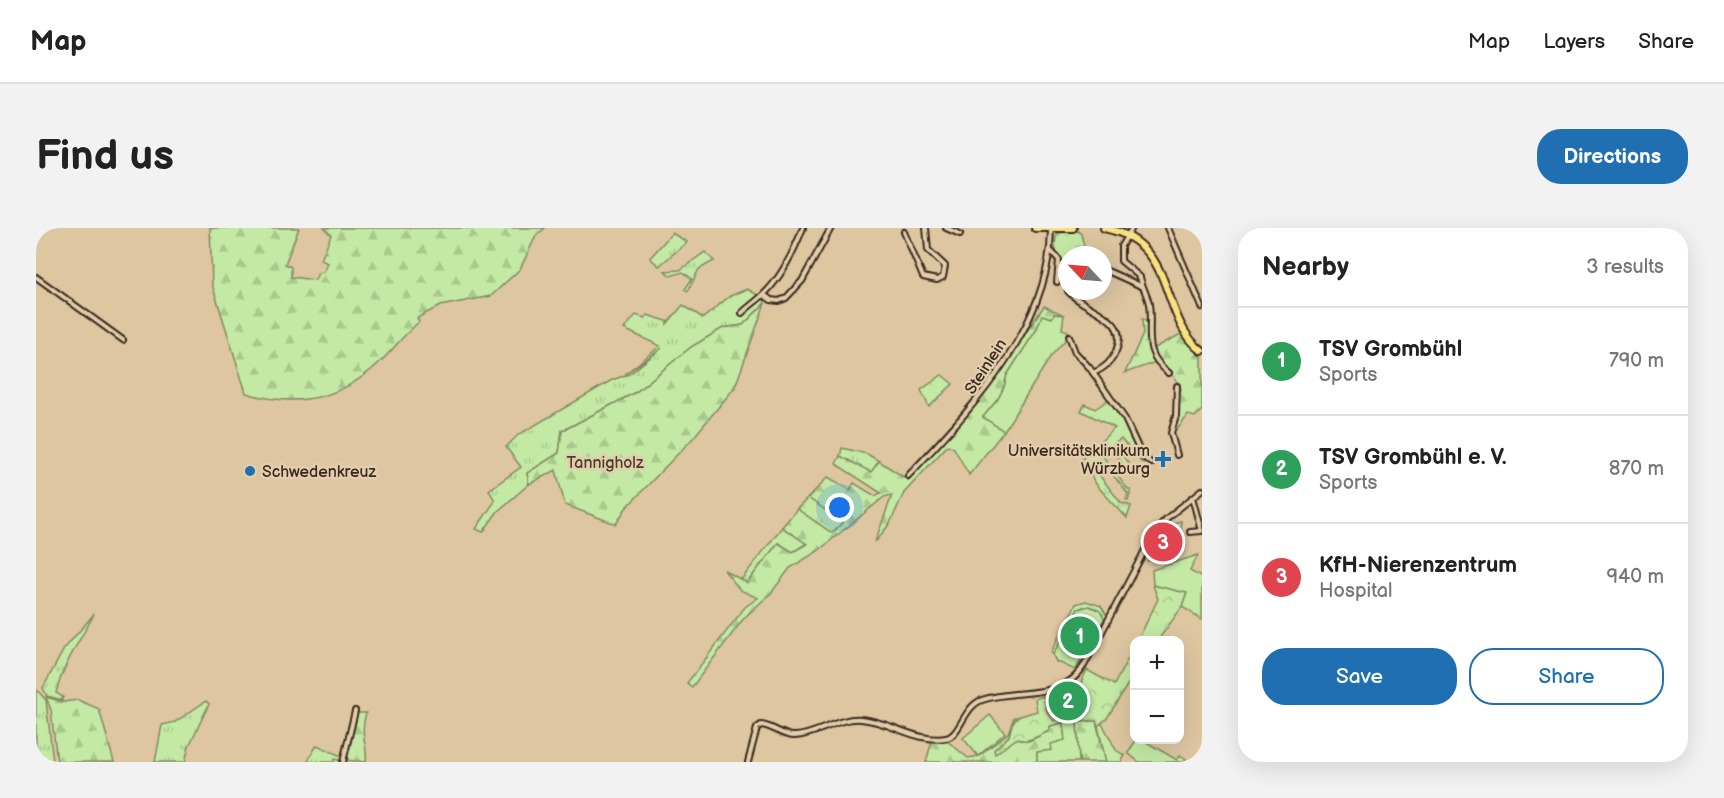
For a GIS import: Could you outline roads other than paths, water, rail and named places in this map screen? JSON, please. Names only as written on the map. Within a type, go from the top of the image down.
[{"type":"main road","points":[[1035,228],[1051,230],[1073,228]]},
{"type":"main road","points":[[1104,228],[1128,236],[1155,262],[1185,330],[1202,351]]},
{"type":"street","points":[[742,313],[765,296],[790,258],[803,228]]},
{"type":"street","points":[[765,296],[775,301],[782,300],[797,288],[831,228]]},
{"type":"street","points":[[904,232],[923,277],[937,280],[943,277],[945,266],[928,250],[926,228]]},
{"type":"street","points":[[946,228],[960,234]]},
{"type":"street","points":[[1132,228],[1120,249],[1121,261],[1137,273],[1149,303],[1150,348],[1155,360],[1169,373]]},
{"type":"street","points":[[1168,228],[1202,307]]},
{"type":"street","name":"Steinlein","points":[[908,476],[964,416],[993,379],[1028,320],[1046,277],[1051,251],[1051,230]]},
{"type":"street","name":"Steinlein","points":[[1051,251],[1059,260],[1057,282]]},
{"type":"street","points":[[1112,273],[1141,286]]},
{"type":"street","points":[[36,277],[123,340]]},
{"type":"street","points":[[1076,300],[1104,314],[1113,323],[1119,337],[1116,351],[1109,363],[1093,373]]},
{"type":"street","points":[[1069,336],[1075,352],[1093,373],[1125,419],[1142,456],[1151,463]]},
{"type":"street","points":[[1177,386],[1176,416],[1171,433],[1177,455]]},
{"type":"street","points":[[748,762],[757,728],[761,725],[796,736],[844,721],[864,719],[917,735],[947,738],[953,735],[973,705],[985,699],[1052,690],[1077,676],[1155,531],[1202,490]]},
{"type":"street","points":[[1190,532],[1202,531],[1193,496]]},
{"type":"street","points":[[343,762],[356,711]]},
{"type":"place","name":"Universitätsklinikum Würzburg","points":[[1163,459]]},
{"type":"place","name":"Schwedenkreuz","points":[[250,471]]},
{"type":"place","name":"KfH-Nierenzentrum","points":[[1163,542]]},
{"type":"place","name":"TSV Grombühl","points":[[1080,636]]},
{"type":"place","name":"TSV Grombühl e. V.","points":[[1068,701]]},
{"type":"park label","name":"Tannigholz","points":[[605,462]]}]
